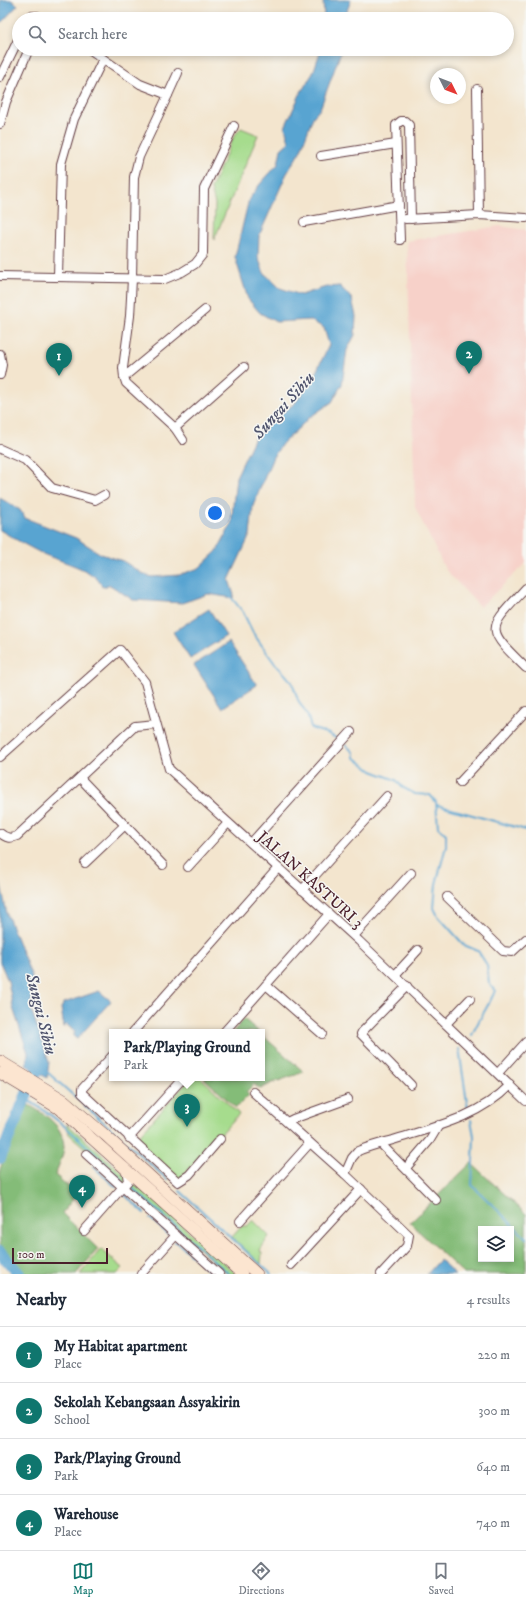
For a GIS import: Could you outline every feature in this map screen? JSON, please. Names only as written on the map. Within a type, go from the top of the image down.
[{"type":"street","points":[[0,77],[12,52]]},
{"type":"street","points":[[0,124],[6,102],[26,56]]},
{"type":"street","points":[[98,56],[140,84],[168,95]]},
{"type":"street","points":[[58,276],[61,164],[74,119],[103,59]]},
{"type":"street","points":[[178,73],[139,157],[134,177],[130,316],[123,368],[126,383],[174,428],[183,440]]},
{"type":"street","points":[[477,89],[479,215]]},
{"type":"street","points":[[400,240],[396,125],[398,122],[405,121],[409,125],[411,219]]},
{"type":"street","points":[[0,276],[58,276],[132,279],[172,277],[195,264],[203,254],[204,190],[234,126]]},
{"type":"street","points":[[320,156],[396,144]]},
{"type":"street","points":[[304,222],[399,205]]},
{"type":"street","points":[[399,220],[479,215],[526,218]]},
{"type":"street","points":[[124,377],[205,310]]},
{"type":"street","points":[[0,354],[2,365],[0,375]]},
{"type":"street","points":[[174,428],[244,367]]},
{"type":"street","points":[[0,449],[25,460],[52,488],[95,500],[104,495]]},
{"type":"street","points":[[526,588],[498,619],[494,629],[497,638],[502,645],[526,668]]},
{"type":"street","name":"JALAN KASTURI 3","points":[[0,758],[120,650],[144,682],[167,766],[250,844],[354,936],[526,1101]]},
{"type":"street","points":[[460,782],[526,710]]},
{"type":"street","points":[[0,833],[5,837],[11,838],[17,836],[135,726],[156,724]]},
{"type":"street","points":[[250,844],[351,732]]},
{"type":"street","points":[[80,778],[163,865]]},
{"type":"street","points":[[302,890],[387,796]]},
{"type":"street","points":[[188,867],[228,823]]},
{"type":"street","points":[[85,863],[126,825]]},
{"type":"street","points":[[136,1029],[278,868]]},
{"type":"street","points":[[354,936],[411,873]]},
{"type":"street","points":[[447,897],[503,951],[512,952],[526,939]]},
{"type":"street","points":[[227,1029],[329,914]]},
{"type":"street","points":[[395,975],[418,950]]},
{"type":"street","points":[[266,985],[322,1034]]},
{"type":"street","points":[[407,986],[362,1032],[362,1034],[411,1085]]},
{"type":"street","points":[[446,1024],[470,999]]},
{"type":"street","points":[[498,1073],[526,1042]]},
{"type":"street","points":[[109,1059],[81,1091],[129,1138],[178,1182]]},
{"type":"street","points":[[0,1061],[61,1104],[165,1197],[257,1274]]},
{"type":"street","points":[[0,1073],[61,1104],[126,1169],[165,1197],[242,1274]]},
{"type":"street","points":[[129,1138],[180,1081]]},
{"type":"street","points":[[345,1174],[352,1158],[358,1151],[439,1126],[480,1109],[492,1102],[510,1085]]},
{"type":"street","points":[[253,1092],[345,1174],[409,1235],[407,1246],[381,1274]]},
{"type":"street","points":[[287,1122],[348,1099]]},
{"type":"street","points":[[406,1168],[430,1140],[439,1126]]},
{"type":"street","points":[[165,1197],[178,1182],[189,1174],[220,1139]]},
{"type":"street","points":[[240,1221],[310,1143]]},
{"type":"street","points":[[381,1144],[436,1200]]},
{"type":"street","points":[[86,1154],[219,1274]]},
{"type":"street","points":[[84,1232],[123,1187],[128,1178],[126,1169]]},
{"type":"street","points":[[291,1265],[361,1189]]},
{"type":"street","points":[[141,1274],[176,1235]]},
{"type":"shaded area","points":[[500,226],[526,230],[526,563],[480,607],[445,569],[415,507],[407,241]]},
{"type":"green space","points":[[241,128],[258,135],[214,240],[215,204],[211,189],[234,136]]},
{"type":"green space","points":[[244,1019],[256,1029],[236,1029]]},
{"type":"green space","points":[[265,1038],[304,1072],[272,1083],[260,1089],[254,1084],[246,1092],[249,1095],[236,1108],[207,1081],[265,1081]]},
{"type":"green space","points":[[188,1081],[204,1081],[239,1114],[179,1180],[135,1140]]},
{"type":"green space","points":[[25,1103],[45,1115],[60,1132],[64,1148],[62,1158],[55,1175],[77,1194],[62,1213],[98,1249],[76,1274],[23,1274],[0,1245],[0,1169]]},
{"type":"green space","points":[[67,1124],[237,1274],[227,1274],[69,1134]]},
{"type":"green space","points":[[471,1163],[526,1214],[526,1274],[464,1274],[410,1223]]},
{"type":"green space","points":[[253,1220],[269,1236],[260,1250],[262,1254],[261,1264],[232,1237],[242,1226],[247,1226]]},
{"type":"green space","points":[[101,1249],[123,1268],[117,1274],[80,1274]]},
{"type":"water","points":[[0,0],[11,0],[18,5],[0,24]]},
{"type":"water","points":[[323,0],[351,0],[347,12],[324,12]]},
{"type":"water","points":[[319,56],[339,56],[320,109],[313,117],[301,150],[286,175],[259,236],[258,257],[264,273],[280,288],[301,295],[326,287],[340,286],[352,299],[356,316],[355,335],[347,350],[342,384],[332,402],[310,417],[282,444],[273,457],[253,506],[250,535],[229,580],[234,595],[233,598],[208,594],[182,603],[133,600],[110,585],[102,587],[93,575],[85,570],[41,553],[0,530],[0,498],[20,510],[25,518],[76,538],[101,554],[123,561],[143,574],[152,577],[179,575],[199,568],[217,551],[231,525],[236,477],[257,433],[295,403],[312,380],[329,345],[324,328],[310,320],[276,322],[260,313],[248,299],[235,257],[249,199],[278,164],[281,149],[289,142],[285,127],[301,92],[313,73]]},
{"type":"water","points":[[209,609],[226,636],[190,659],[173,632]]},
{"type":"water","points":[[229,642],[257,685],[222,708],[194,665]]},
{"type":"water","points":[[0,880],[7,914],[32,977],[31,1009],[49,1062],[47,1078],[26,1065],[28,1053],[13,1008],[8,981],[0,962]]},
{"type":"water","points":[[99,991],[111,1001],[77,1039],[73,1036],[75,1032],[66,1024],[64,1028],[61,1008],[64,1003]]},
{"type":"water","points":[[440,1260],[455,1274],[427,1274]]},
{"type":"waterway","points":[[231,597],[243,612],[253,633],[273,661],[292,682],[298,700],[307,714],[311,728],[329,734],[339,740]]},
{"type":"waterway","points":[[346,745],[354,753],[354,757],[372,771],[396,780],[402,787],[415,794],[430,795],[436,802],[438,827],[446,834],[446,846],[436,884],[434,908],[438,916],[464,945],[478,951],[487,965],[489,983],[495,991],[472,1035]]},
{"type":"waterway","points":[[437,805],[526,830]]},
{"type":"waterway","points":[[459,1049],[468,1109]]},
{"type":"waterway","name":"Sungai Sibiu","points":[[0,1158],[39,1065],[37,1056]]},
{"type":"waterway","points":[[46,1071],[167,1179]]},
{"type":"waterway","points":[[25,1099],[63,1125],[123,1180]]},
{"type":"waterway","points":[[471,1120],[474,1136],[472,1185],[526,1238]]},
{"type":"waterway","points":[[93,1166],[116,1187]]},
{"type":"waterway","points":[[130,1186],[229,1274]]},
{"type":"waterway","points":[[180,1191],[271,1274]]},
{"type":"waterway","points":[[124,1194],[144,1213]]},
{"type":"waterway","points":[[150,1218],[168,1234]]},
{"type":"waterway","points":[[175,1242],[176,1241],[212,1274]]},
{"type":"waterway","name":"Sungai Sibiu","points":[[0,1252],[19,1274]]},
{"type":"place","name":"Sekolah Kebangsaan Assyakirin","points":[[469,374]]},
{"type":"place","name":"My Habitat apartment","points":[[59,376]]},
{"type":"place","name":"Park/Playing Ground","points":[[187,1127]]},
{"type":"place","name":"Warehouse","points":[[82,1208]]}]
